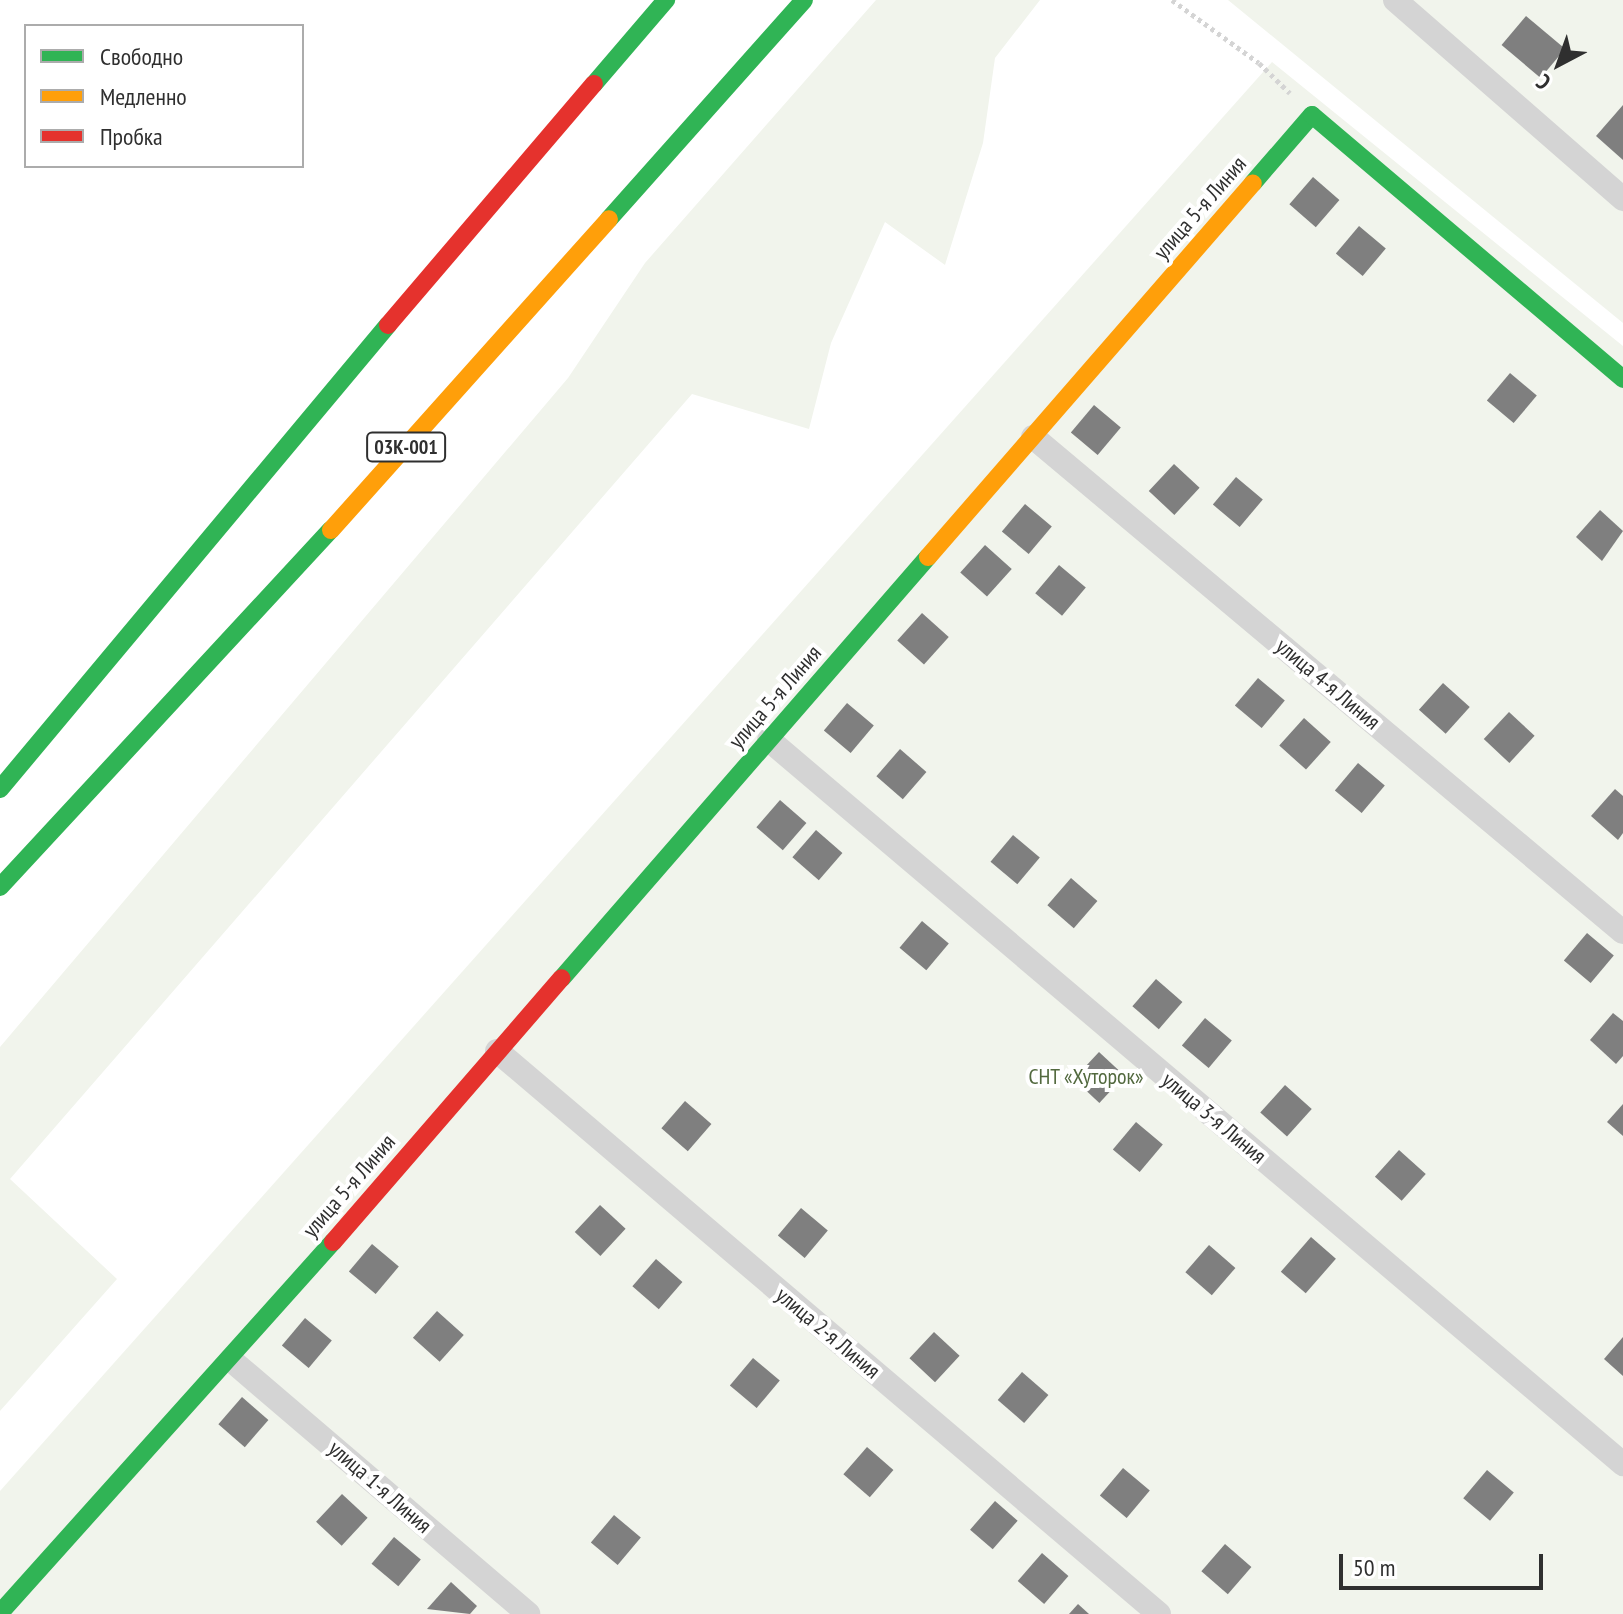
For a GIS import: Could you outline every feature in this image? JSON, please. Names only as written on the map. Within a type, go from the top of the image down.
[{"type":"street","points":[[0,789],[182,565],[666,0]]},
{"type":"street","name":"03К-001","points":[[0,887],[247,625],[804,0]]},
{"type":"street","points":[[1395,0],[1623,199]]},
{"type":"street","points":[[1312,115],[1623,379]]},
{"type":"street","name":"улица 5-я Линия","points":[[0,1613],[231,1360],[1312,115]]},
{"type":"street","name":"улица 4-я Линия","points":[[1033,437],[1623,932]]},
{"type":"street","name":"улица 3-я Линия","points":[[769,740],[1623,1464]]},
{"type":"street","name":"улица 2-я Линия","points":[[497,1051],[1159,1614]]},
{"type":"street","name":"улица 1-я Линия","points":[[231,1360],[528,1614]]},
{"type":"path","points":[[1172,0],[1259,63],[1312,115]]},
{"type":"green space","points":[[876,0],[1040,0],[995,58],[983,143],[945,265],[885,222],[831,343],[809,429],[692,394],[10,1179],[117,1279],[0,1411],[0,1047],[568,378],[645,263]]},
{"type":"green space","points":[[1228,0],[1623,0],[1623,323]]},
{"type":"green space","name":"СНТ «Хуторок»","points":[[1272,62],[1623,346],[1623,1614],[0,1614],[0,1491]]},
{"type":"building","points":[[1526,16],[1565,49],[1541,78],[1502,45]]},
{"type":"building","points":[[1623,105],[1623,160],[1596,136]]},
{"type":"building","points":[[1313,177],[1339,200],[1316,227],[1289,204]]},
{"type":"building","points":[[1359,226],[1386,248],[1363,276],[1336,254]]},
{"type":"building","points":[[1510,373],[1537,395],[1514,423],[1487,401]]},
{"type":"building","points":[[1094,405],[1121,427],[1098,455],[1071,433]]},
{"type":"building","points":[[1174,464],[1200,488],[1174,515],[1149,491]]},
{"type":"building","points":[[1236,477],[1263,499],[1240,527],[1213,505]]},
{"type":"building","points":[[1025,504],[1052,526],[1029,554],[1002,532]]},
{"type":"building","points":[[1600,510],[1623,531],[1602,561],[1576,537]]},
{"type":"building","points":[[985,545],[1012,569],[987,597],[960,572]]},
{"type":"building","points":[[1059,565],[1086,587],[1062,616],[1035,593]]},
{"type":"building","points":[[922,613],[949,637],[924,665],[897,640]]},
{"type":"building","points":[[1258,678],[1285,700],[1262,728],[1235,706]]},
{"type":"building","points":[[1443,683],[1470,707],[1446,734],[1419,710]]},
{"type":"building","points":[[847,703],[874,725],[851,753],[824,731]]},
{"type":"building","points":[[1509,712],[1535,736],[1509,763],[1484,739]]},
{"type":"building","points":[[1304,718],[1331,742],[1306,770],[1279,745]]},
{"type":"building","points":[[900,749],[926,772],[903,799],[876,776]]},
{"type":"building","points":[[1358,763],[1385,785],[1362,813],[1335,791]]},
{"type":"building","points":[[1615,789],[1623,796],[1623,833],[1618,840],[1591,816]]},
{"type":"building","points":[[780,800],[806,823],[783,850],[756,827]]},
{"type":"building","points":[[816,830],[842,853],[819,880],[792,857]]},
{"type":"building","points":[[1013,835],[1040,857],[1017,884],[991,862]]},
{"type":"building","points":[[1071,878],[1097,901],[1074,928],[1047,905]]},
{"type":"building","points":[[922,921],[949,943],[926,970],[900,948]]},
{"type":"building","points":[[1587,933],[1614,955],[1591,983],[1564,961]]},
{"type":"building","points":[[1156,979],[1182,1002],[1159,1029],[1132,1006]]},
{"type":"building","points":[[1613,1013],[1623,1021],[1623,1056],[1616,1064],[1590,1040]]},
{"type":"building","points":[[1205,1018],[1232,1040],[1209,1068],[1182,1046]]},
{"type":"building","points":[[1099,1052],[1125,1076],[1099,1103],[1074,1079]]},
{"type":"building","points":[[1285,1085],[1312,1109],[1287,1137],[1260,1112]]},
{"type":"building","points":[[685,1101],[711,1124],[688,1151],[661,1128]]},
{"type":"building","points":[[1623,1104],[1623,1136],[1607,1122]]},
{"type":"building","points":[[1136,1122],[1163,1144],[1140,1172],[1113,1150]]},
{"type":"building","points":[[1399,1150],[1426,1174],[1402,1201],[1375,1177]]},
{"type":"building","points":[[600,1205],[626,1229],[600,1256],[575,1232]]},
{"type":"building","points":[[801,1208],[828,1230],[805,1258],[778,1236]]},
{"type":"building","points":[[1311,1237],[1336,1259],[1306,1293],[1281,1272]]},
{"type":"building","points":[[372,1244],[399,1266],[376,1294],[349,1272]]},
{"type":"building","points":[[1209,1245],[1235,1268],[1212,1295],[1185,1272]]},
{"type":"building","points":[[656,1259],[682,1282],[659,1309],[632,1286]]},
{"type":"building","points":[[437,1311],[464,1335],[440,1362],[413,1338]]},
{"type":"building","points":[[305,1318],[332,1340],[309,1368],[282,1346]]},
{"type":"building","points":[[934,1332],[960,1356],[935,1382],[909,1358]]},
{"type":"building","points":[[1623,1337],[1623,1376],[1604,1359]]},
{"type":"building","points":[[753,1358],[780,1380],[757,1408],[730,1386]]},
{"type":"building","points":[[1022,1372],[1048,1395],[1024,1423],[998,1400]]},
{"type":"building","points":[[242,1397],[268,1420],[245,1447],[218,1424]]},
{"type":"building","points":[[867,1447],[893,1470],[870,1497],[843,1474]]},
{"type":"building","points":[[1123,1468],[1150,1490],[1127,1518],[1100,1496]]},
{"type":"building","points":[[1487,1470],[1514,1492],[1490,1521],[1463,1498]]},
{"type":"building","points":[[342,1494],[368,1518],[342,1546],[316,1522]]},
{"type":"building","points":[[995,1501],[1018,1521],[993,1549],[970,1530]]},
{"type":"building","points":[[614,1515],[641,1537],[618,1565],[591,1543]]},
{"type":"building","points":[[394,1537],[421,1559],[398,1586],[372,1564]]},
{"type":"building","points":[[1225,1544],[1251,1567],[1228,1594],[1201,1571]]},
{"type":"building","points":[[1042,1553],[1068,1576],[1044,1604],[1018,1581]]},
{"type":"building","points":[[451,1582],[477,1606],[470,1614],[427,1609]]},
{"type":"building","points":[[1078,1604],[1089,1614],[1069,1614]]},
{"type":"traffic: fast","points":[[594,84],[666,0]]},
{"type":"traffic: fast","points":[[609,219],[804,0]]},
{"type":"traffic: fast","points":[[1253,183],[1312,115],[1623,379]]},
{"type":"traffic: fast","points":[[0,789],[388,325]]},
{"type":"traffic: fast","points":[[0,887],[331,530]]},
{"type":"traffic: fast","points":[[562,978],[928,557]]},
{"type":"traffic: fast","points":[[0,1613],[333,1242]]},
{"type":"traffic: slow","points":[[928,557],[1253,183]]},
{"type":"traffic: slow","points":[[331,530],[609,219]]},
{"type":"traffic: jam","points":[[388,325],[594,84]]},
{"type":"traffic: jam","points":[[333,1242],[562,978]]}]
